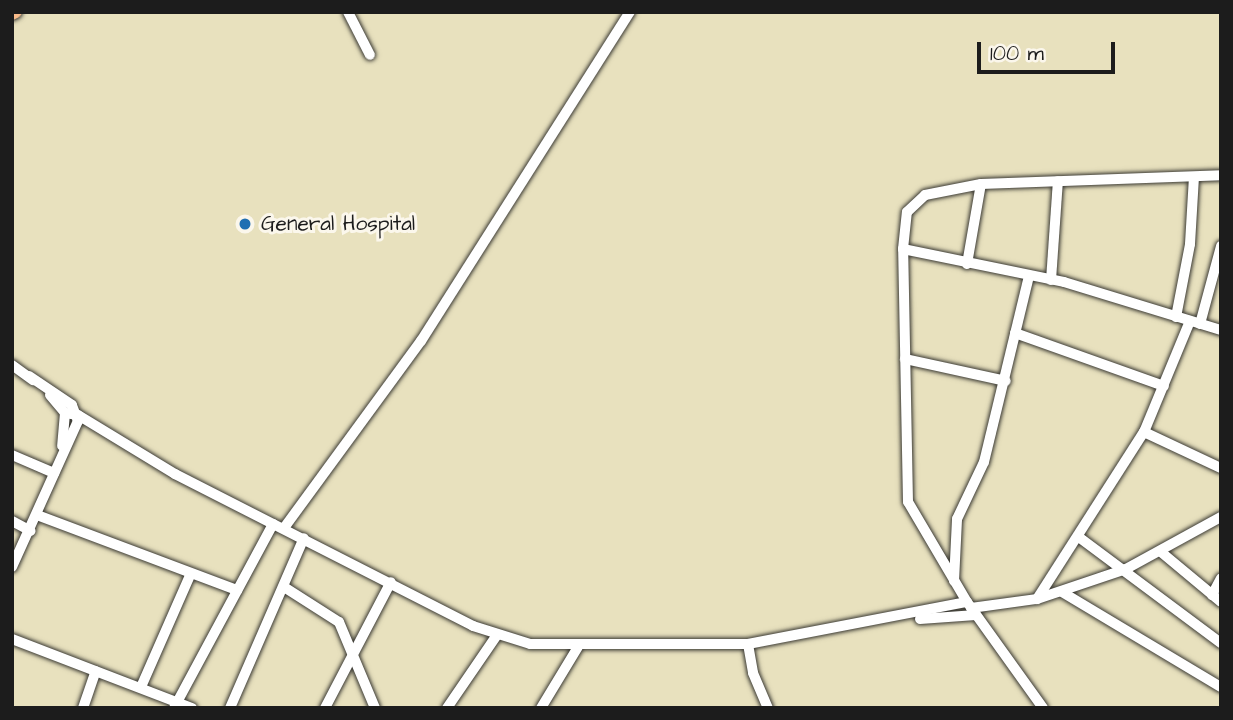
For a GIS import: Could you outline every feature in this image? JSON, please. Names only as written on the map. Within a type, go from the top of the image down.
[{"type":"street","points":[[348,12],[370,55]]},
{"type":"street","points":[[176,704],[237,590],[279,526],[421,341],[630,12]]},
{"type":"street","points":[[1043,708],[971,608],[908,502],[903,249],[907,212],[914,202],[925,195],[981,184],[1221,175]]},
{"type":"street","points":[[1176,317],[1190,244],[1194,177]]},
{"type":"street","points":[[1051,280],[1058,181]]},
{"type":"street","points":[[967,264],[981,184]]},
{"type":"street","points":[[1037,599],[1080,538],[1144,432],[1195,323],[1221,246]]},
{"type":"street","points":[[903,249],[1051,280],[1221,331]]},
{"type":"street","points":[[954,581],[957,519],[984,462],[1006,381],[1028,276]]},
{"type":"street","points":[[1015,333],[1164,386]]},
{"type":"street","points":[[905,359],[1006,381]]},
{"type":"street","points":[[12,365],[64,398],[78,415],[174,474],[497,635],[530,644],[578,648],[748,644],[1037,599],[1126,569],[1221,517]]},
{"type":"street","points":[[29,376],[65,413],[78,415]]},
{"type":"street","points":[[59,459],[65,413]]},
{"type":"street","points":[[12,567],[31,531],[78,415]]},
{"type":"street","points":[[1144,432],[1221,468]]},
{"type":"street","points":[[12,455],[54,473]]},
{"type":"street","points":[[37,515],[237,590]]},
{"type":"street","points":[[12,521],[31,531]]},
{"type":"street","points":[[230,708],[304,538]]},
{"type":"street","points":[[1080,538],[1126,569],[1160,600],[1221,643]]},
{"type":"street","points":[[1161,552],[1216,599],[1221,578]]},
{"type":"street","points":[[141,687],[191,573]]},
{"type":"street","points":[[325,708],[391,582]]},
{"type":"street","points":[[284,587],[335,617],[354,655],[375,708]]},
{"type":"street","points":[[1062,592],[1221,687]]},
{"type":"street","points":[[447,708],[497,635]]},
{"type":"street","points":[[12,639],[192,708]]},
{"type":"street","points":[[748,644],[753,673],[768,708]]},
{"type":"street","points":[[541,708],[578,648]]},
{"type":"street","points":[[83,708],[96,671]]},
{"type":"place","name":"General Hospital","points":[[245,224]]}]
